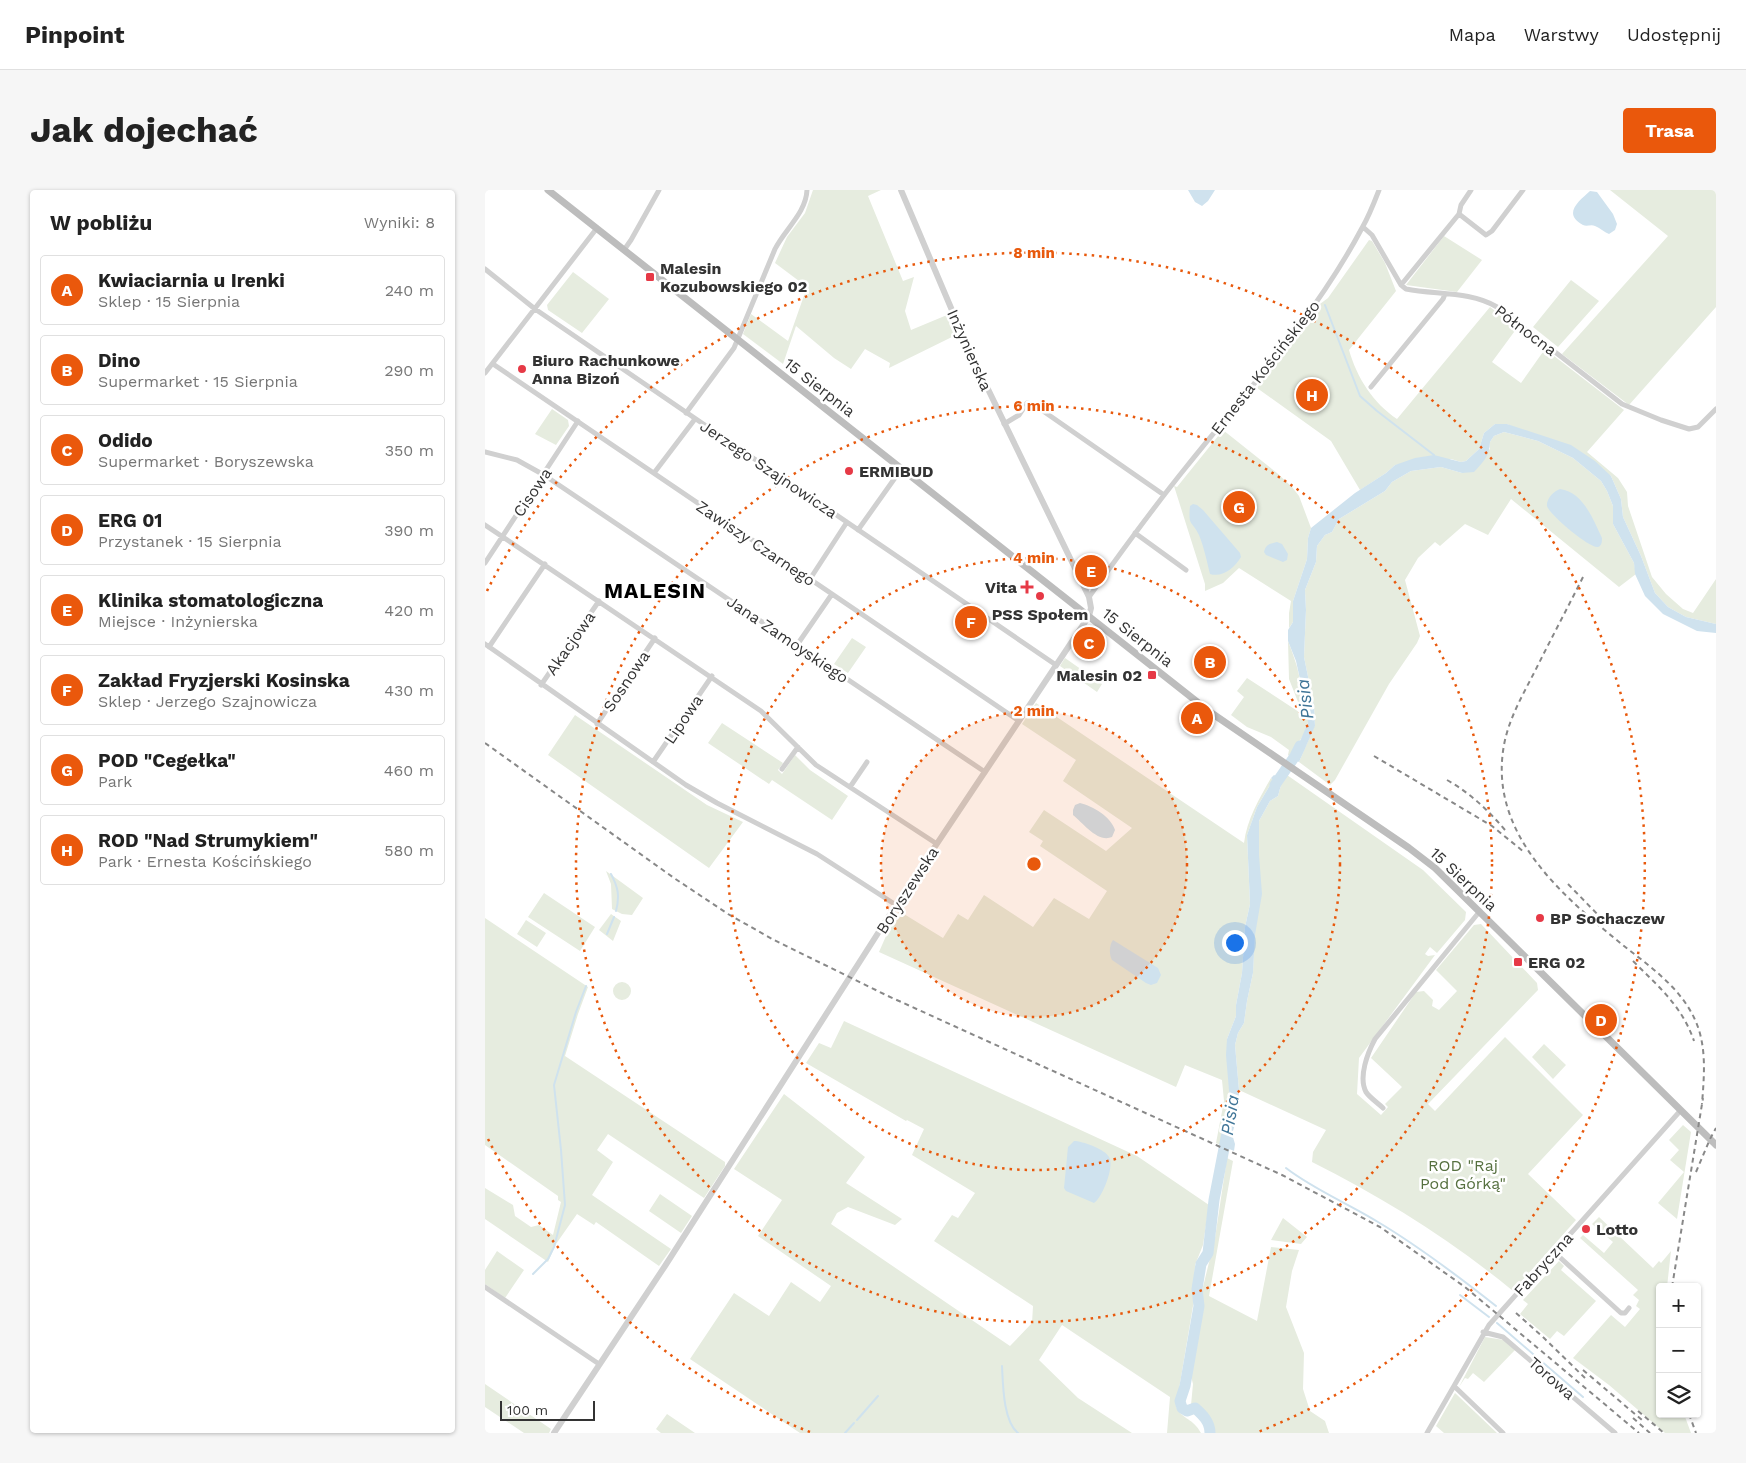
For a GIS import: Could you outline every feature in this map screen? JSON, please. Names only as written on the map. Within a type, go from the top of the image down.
[{"type":"main road","name":"15 Sierpnia","points":[[548,190],[1210,712],[1409,848],[1435,868],[1716,1145]]},
{"type":"street","points":[[624,250],[659,190]]},
{"type":"street","points":[[686,412],[738,340],[775,249],[782,236],[801,212],[807,199],[807,190]]},
{"type":"street","name":"Inżynierska","points":[[901,190],[968,348],[1089,597],[1091,608],[1089,616]]},
{"type":"street","name":"Ernesta Kościńskiego","points":[[1089,597],[1163,495],[1259,378],[1310,311],[1363,227],[1379,190]]},
{"type":"street","points":[[1363,227],[1373,235],[1401,285],[1459,214],[1465,198],[1471,190]]},
{"type":"street","points":[[1459,214],[1486,235],[1492,231],[1523,190]]},
{"type":"street","points":[[485,373],[597,228]]},
{"type":"street","name":"Jerzego Szajnowicza","points":[[485,269],[535,309],[1056,665]]},
{"type":"street","name":"Północna","points":[[1401,285],[1406,289],[1481,299],[1497,307],[1622,404],[1632,409],[1689,429],[1698,427],[1716,409]]},
{"type":"street","points":[[1371,387],[1409,343],[1445,294]]},
{"type":"street","name":"Zawiszy Czarnego","points":[[493,364],[1019,721]]},
{"type":"street","points":[[1004,424],[1019,415],[1027,404],[1033,404],[1163,495]]},
{"type":"street","points":[[653,473],[695,419]]},
{"type":"street","name":"Cisowa","points":[[485,563],[578,421]]},
{"type":"street","name":"Jana Zamoyskiego","points":[[485,452],[517,460],[544,475],[985,772]]},
{"type":"street","points":[[858,530],[902,468]]},
{"type":"street","points":[[809,579],[847,522]]},
{"type":"street","points":[[485,525],[712,676],[761,711],[816,765],[937,844]]},
{"type":"street","points":[[1135,533],[1185,570]]},
{"type":"street","points":[[545,564],[487,645],[597,724],[717,804],[817,854],[896,905]]},
{"type":"street","points":[[797,645],[832,594]]},
{"type":"street","name":"Akacjowa","points":[[541,685],[599,601]]},
{"type":"street","name":"Boryszewska","points":[[554,1433],[729,1166],[896,905],[1089,616]]},
{"type":"street","name":"Sosnowa","points":[[597,724],[655,638]]},
{"type":"street","name":"Lipowa","points":[[653,762],[712,676]]},
{"type":"street","points":[[781,770],[798,747]]},
{"type":"street","points":[[850,787],[867,762]]},
{"type":"street","points":[[1383,1108],[1367,1093],[1363,1082],[1368,1053],[1375,1039],[1480,911]]},
{"type":"street","name":"Fabryczna","points":[[1427,1433],[1483,1332],[1681,1110]]},
{"type":"street","points":[[1554,1252],[1621,1313],[1625,1313],[1629,1308]]},
{"type":"street","points":[[485,1287],[599,1364]]},
{"type":"street","name":"Torowa","points":[[1483,1332],[1503,1336],[1615,1433]]},
{"type":"street","points":[[1454,1386],[1503,1433]]},
{"type":"green space","points":[[813,190],[881,190],[868,196],[903,281],[914,277],[905,311],[911,330],[947,315],[956,335],[889,368],[890,363],[865,349],[851,369],[834,358],[796,326],[783,364],[743,334],[751,314],[788,341],[807,287],[775,263],[787,237],[805,213]]},
{"type":"green space","points":[[1610,190],[1716,190],[1716,307],[1629,405],[1562,354],[1668,236]]},
{"type":"green space","points":[[1444,236],[1482,260],[1457,292],[1406,285]]},
{"type":"green space","points":[[1369,240],[1372,241],[1385,263],[1396,291],[1349,350],[1361,380],[1373,398],[1397,419],[1490,307],[1517,328],[1492,362],[1521,383],[1545,349],[1624,410],[1587,452],[1618,478],[1627,492],[1628,506],[1652,577],[1666,594],[1683,609],[1693,613],[1716,579],[1716,624],[1686,617],[1668,607],[1655,593],[1623,517],[1621,499],[1611,476],[1507,424],[1495,424],[1484,433],[1479,449],[1466,461],[1461,462],[1451,459],[1395,465],[1360,490],[1331,441],[1257,388],[1320,304],[1328,298]]},
{"type":"green space","points":[[573,272],[609,299],[582,333],[548,310],[547,305]]},
{"type":"green space","points":[[1571,280],[1599,301],[1558,347],[1533,327]]},
{"type":"green space","points":[[552,409],[568,420],[569,426],[556,445],[535,434]]},
{"type":"green space","points":[[1223,430],[1292,487],[1299,496],[1311,528],[1308,538],[1307,559],[1293,601],[1293,622],[1289,628],[1291,601],[1239,568],[1223,583],[1205,591],[1205,584],[1174,486],[1177,487]]},
{"type":"green space","points":[[1504,432],[1538,441],[1573,458],[1601,481],[1613,506],[1613,524],[1634,563],[1636,574],[1619,587],[1511,499],[1488,535],[1465,524],[1440,546],[1435,542],[1418,558],[1405,580],[1420,636],[1417,643],[1389,684],[1335,780],[1330,785],[1299,762],[1315,725],[1314,706],[1304,657],[1305,590],[1316,562],[1317,546],[1325,535],[1332,532],[1339,519],[1385,491],[1392,482],[1411,471],[1441,467],[1462,473],[1490,449],[1490,442],[1494,436]]},
{"type":"green space","points":[[852,638],[866,647],[848,673],[834,664]]},
{"type":"green space","points":[[1288,641],[1298,671],[1301,693],[1308,718],[1303,735],[1289,756],[1289,750],[1271,737],[1247,727],[1231,715],[1244,697],[1237,691],[1247,678],[1299,712],[1300,707],[1289,679]]},
{"type":"green space","points":[[1065,658],[1102,684],[1097,692],[1060,666]]},
{"type":"green space","points":[[1036,703],[1244,843],[1254,809],[1271,778],[1273,780],[1257,807],[1247,835],[1250,904],[1245,927],[1242,973],[1236,1005],[1236,1016],[1227,1039],[1230,1102],[1220,1145],[1216,1143],[1224,1101],[1222,1080],[1185,1065],[1176,1087],[879,952],[899,911],[943,938],[958,914],[968,920],[984,895],[1033,927],[1054,898],[1089,919],[1107,891],[1040,846],[1043,841],[1029,832],[1044,810],[1106,851],[1132,828],[1063,781],[1076,760],[1022,724]]},
{"type":"green space","points":[[575,715],[707,805],[743,822],[709,868],[548,755]]},
{"type":"green space","points":[[722,723],[783,763],[778,770],[782,774],[795,755],[810,770],[848,796],[832,820],[772,780],[769,784],[708,743]]},
{"type":"green space","name":"ROD \"Raj Pod Górką\"","points":[[1287,775],[1423,870],[1466,912],[1465,920],[1437,953],[1430,947],[1425,954],[1428,956],[1435,955],[1359,1058],[1357,1094],[1381,1115],[1388,1107],[1385,1104],[1402,1087],[1371,1058],[1416,992],[1424,991],[1433,1000],[1432,1006],[1439,1010],[1457,991],[1436,970],[1474,925],[1481,924],[1537,983],[1538,990],[1428,1104],[1435,1111],[1505,1037],[1583,1115],[1528,1174],[1576,1220],[1513,1291],[1441,1237],[1391,1205],[1312,1162],[1313,1152],[1326,1130],[1239,1090],[1235,1045],[1238,1033],[1244,1023],[1253,973],[1259,821],[1270,801],[1278,796],[1281,785]]},
{"type":"green space","points":[[606,871],[643,898],[632,915],[622,914],[612,909],[611,884]]},
{"type":"green space","points":[[544,893],[595,927],[580,951],[528,917]]},
{"type":"green space","points":[[611,914],[621,921],[613,941],[599,930]]},
{"type":"green space","points":[[485,918],[588,987],[565,1056],[725,1162],[725,1166],[704,1198],[608,1134],[597,1150],[613,1162],[592,1195],[671,1249],[659,1266],[596,1222],[594,1225],[577,1214],[556,1244],[548,1262],[485,1219],[485,1188],[513,1205],[515,1216],[531,1227],[539,1225],[553,1235],[561,1202],[558,1200],[558,1196],[485,1145]]},
{"type":"green space","points":[[526,920],[546,933],[537,947],[517,934]]},
{"type":"green space","points":[[618,982],[626,982],[631,987],[629,998],[618,1000],[613,995],[613,987]]},
{"type":"green space","points":[[844,1021],[1137,1156],[1209,1205],[1203,1245],[1195,1265],[1194,1300],[1176,1407],[1195,1424],[1201,1433],[1167,1433],[1170,1397],[1062,1325],[1039,1360],[1078,1398],[1132,1433],[800,1433],[690,1359],[734,1293],[769,1316],[791,1282],[820,1302],[831,1286],[758,1236],[782,1200],[734,1169],[784,1094],[865,1157],[846,1183],[902,1219],[895,1225],[848,1207],[837,1213],[831,1224],[1010,1346],[1032,1323],[1033,1306],[934,1241],[952,1215],[958,1218],[975,1193],[912,1155],[924,1129],[906,1121],[806,1063],[819,1043],[831,1048]]},
{"type":"green space","points":[[1544,1044],[1566,1065],[1553,1079],[1532,1057]]},
{"type":"green space","points":[[1683,1125],[1691,1132],[1677,1219],[1658,1203],[1684,1172],[1670,1160],[1679,1150],[1669,1140]]},
{"type":"green space","points":[[1227,1158],[1233,1161],[1209,1296],[1257,1321],[1271,1247],[1299,1250],[1292,1271],[1286,1307],[1304,1353],[1303,1389],[1310,1411],[1325,1421],[1329,1433],[1215,1433],[1212,1420],[1196,1405],[1191,1405],[1193,1384],[1191,1376],[1202,1306],[1201,1295],[1215,1238]]},
{"type":"green space","points":[[660,1194],[692,1216],[681,1233],[649,1211]]},
{"type":"green space","points":[[1599,1217],[1653,1268],[1659,1261],[1661,1263],[1671,1251],[1667,1283],[1656,1283],[1656,1418],[1685,1418],[1691,1433],[1665,1433],[1609,1385],[1573,1358],[1611,1315],[1625,1327],[1640,1309],[1636,1306],[1639,1300],[1633,1295],[1638,1290],[1580,1238],[1583,1235],[1604,1253],[1613,1242],[1592,1224]]},
{"type":"green space","points":[[1283,1218],[1307,1237],[1301,1244],[1271,1240]]},
{"type":"green space","points":[[497,1251],[524,1270],[505,1298],[485,1284],[485,1270]]},
{"type":"green space","points":[[1559,1261],[1564,1266],[1561,1270],[1596,1301],[1564,1336],[1557,1331],[1550,1339],[1520,1314],[1528,1304],[1523,1300]]},
{"type":"green space","points":[[1485,1337],[1504,1340],[1515,1350],[1484,1382],[1473,1373],[1468,1379],[1465,1378],[1459,1387]]},
{"type":"green space","points":[[485,1384],[551,1429],[549,1433],[524,1433],[485,1407]]},
{"type":"green space","points":[[1455,1393],[1497,1433],[1444,1433],[1436,1426]]},
{"type":"green space","points":[[667,1414],[695,1433],[661,1433],[656,1429]]},
{"type":"water","points":[[1188,190],[1215,190],[1208,201],[1202,206],[1195,202]]},
{"type":"water","points":[[1590,191],[1597,192],[1613,214],[1617,224],[1615,230],[1609,234],[1593,225],[1583,225],[1574,216],[1573,212],[1577,203]]},
{"type":"water","points":[[1495,424],[1507,424],[1571,445],[1595,461],[1611,476],[1621,499],[1623,517],[1655,593],[1668,607],[1686,617],[1716,624],[1716,633],[1697,631],[1663,614],[1645,596],[1635,574],[1634,563],[1613,524],[1613,506],[1601,481],[1573,458],[1538,441],[1504,432],[1494,436],[1490,442],[1487,455],[1474,472],[1462,473],[1441,467],[1411,471],[1392,482],[1385,491],[1339,519],[1332,532],[1325,535],[1317,546],[1316,562],[1305,590],[1304,657],[1314,706],[1315,726],[1299,762],[1289,756],[1300,741],[1308,723],[1306,704],[1302,699],[1296,661],[1288,641],[1288,630],[1293,622],[1293,601],[1307,559],[1308,538],[1311,528],[1355,493],[1395,465],[1415,458],[1434,455],[1461,462],[1466,461],[1479,449],[1484,433]]},
{"type":"water","points":[[1560,489],[1575,495],[1586,508],[1602,538],[1598,547],[1587,543],[1579,537],[1549,510],[1547,506],[1549,498]]},
{"type":"water","points":[[1193,504],[1203,510],[1240,553],[1241,557],[1238,561],[1224,573],[1210,574],[1201,540],[1190,520],[1190,506]]},
{"type":"water","points":[[1277,542],[1282,544],[1288,554],[1287,560],[1283,562],[1266,555],[1264,552],[1267,546]]},
{"type":"water","points":[[1280,770],[1287,775],[1281,785],[1278,796],[1270,801],[1259,821],[1262,894],[1255,935],[1253,973],[1244,1023],[1238,1033],[1235,1045],[1239,1090],[1238,1115],[1232,1134],[1235,1144],[1234,1151],[1220,1145],[1230,1102],[1226,1055],[1227,1039],[1236,1016],[1236,1005],[1242,973],[1245,927],[1250,904],[1247,835],[1257,807],[1273,780],[1271,778],[1274,775],[1276,776]]},
{"type":"water","points":[[1080,803],[1096,809],[1110,821],[1115,830],[1112,837],[1107,838],[1096,835],[1073,815],[1075,805]]},
{"type":"water","points":[[1113,940],[1158,968],[1161,975],[1157,983],[1151,985],[1146,983],[1112,960],[1110,950]]},
{"type":"water","points":[[1074,1141],[1098,1148],[1109,1157],[1110,1167],[1107,1181],[1101,1195],[1094,1203],[1066,1191],[1064,1188],[1068,1147]]},
{"type":"waterway","points":[[1325,305],[1360,396],[1434,455]]},
{"type":"waterway","name":"Pisia","points":[[1275,785],[1300,746]]},
{"type":"waterway","points":[[611,874],[618,892],[616,911]]},
{"type":"waterway","points":[[607,934],[614,917]]},
{"type":"waterway","points":[[533,1274],[548,1259],[554,1247],[565,1205],[554,1085],[576,1012],[586,986]]},
{"type":"waterway","name":"Pisia","points":[[1210,1433],[1207,1422],[1201,1413],[1195,1408],[1187,1411],[1182,1408],[1180,1401],[1185,1386],[1199,1306],[1197,1289],[1201,1264],[1208,1253],[1214,1200],[1227,1133]]},
{"type":"waterway","points":[[1286,1168],[1308,1183],[1367,1215],[1409,1241],[1496,1306]]},
{"type":"waterway","points":[[1460,1295],[1489,1317]]},
{"type":"waterway","points":[[1497,1323],[1583,1397]]},
{"type":"waterway","points":[[1002,1366],[1009,1420],[1018,1433]]},
{"type":"waterway","points":[[857,1420],[878,1396]]},
{"type":"waterway","points":[[845,1433],[854,1423]]},
{"type":"railway","points":[[1583,577],[1511,721],[1505,740],[1502,773],[1506,803],[1517,832],[1533,858],[1553,882],[1576,905],[1665,980],[1683,999],[1696,1022],[1702,1042],[1704,1073],[1702,1104]]},
{"type":"railway","points":[[485,743],[674,878],[728,914],[774,940],[888,996],[1282,1175],[1380,1227],[1465,1287],[1639,1433]]},
{"type":"railway","points":[[1374,756],[1492,826],[1524,852]]},
{"type":"railway","points":[[1447,780],[1478,802],[1505,830]]},
{"type":"railway","points":[[1568,884],[1603,920]]},
{"type":"railway","points":[[1633,961],[1676,1007],[1683,1017],[1694,1041]]},
{"type":"railway","points":[[1673,1283],[1703,1098]]},
{"type":"railway","points":[[1696,1172],[1716,1128]]},
{"type":"railway","points":[[1516,1313],[1585,1378]]},
{"type":"railway","points":[[1583,1370],[1642,1420]]},
{"type":"railway","points":[[1638,1411],[1664,1433]]},
{"type":"railway","points":[[1633,1418],[1650,1433]]},
{"type":"railway","points":[[1690,1418],[1696,1433]]},
{"type":"place","name":"Malesin Kozubowskiego 02","points":[[650,277]]},
{"type":"place","name":"Biuro Rachunkowe Anna Bizoń","points":[[522,369]]},
{"type":"place","name":"ROD \"Nad Strumykiem\"","points":[[1312,395]]},
{"type":"place","name":"ERMIBUD","points":[[849,471]]},
{"type":"place","name":"POD \"Cegełka\"","points":[[1239,507]]},
{"type":"place","name":"Klinika stomatologiczna","points":[[1091,571]]},
{"type":"place","name":"Vita","points":[[1027,587]]},
{"type":"place","name":"PSS Społem","points":[[1040,596]]},
{"type":"place","name":"Zakład Fryzjerski Kosinska","points":[[971,622]]},
{"type":"place","name":"Odido","points":[[1089,643]]},
{"type":"place","name":"Dino","points":[[1210,662]]},
{"type":"place","name":"Malesin 02","points":[[1152,675]]},
{"type":"place","name":"Kwiaciarnia u Irenki","points":[[1197,718]]},
{"type":"place","name":"BP Sochaczew","points":[[1540,918]]},
{"type":"place","name":"ERG 02","points":[[1518,962]]},
{"type":"place","name":"ERG 01","points":[[1601,1020]]},
{"type":"place","name":"Lotto","points":[[1586,1229]]},
{"type":"district","name":"MALESIN","points":[[655,591]]}]
